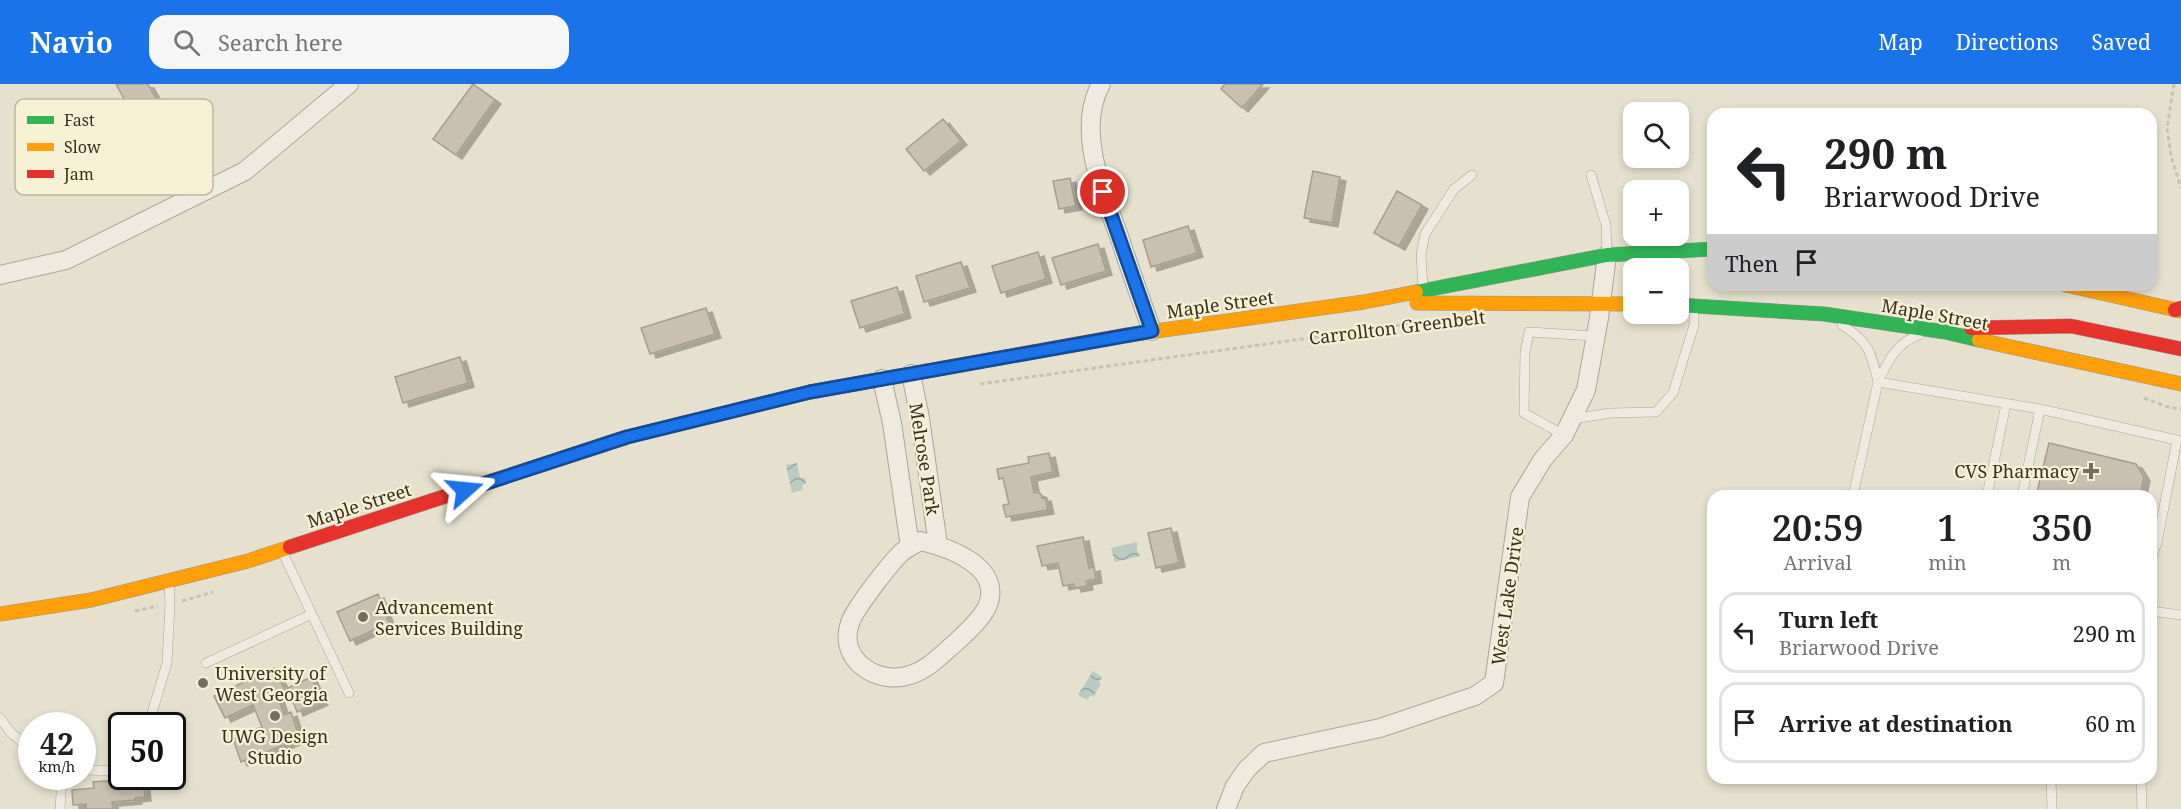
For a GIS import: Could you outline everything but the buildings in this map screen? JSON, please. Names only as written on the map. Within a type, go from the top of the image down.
[{"type":"main road","name":"Maple Street","points":[[0,614],[91,600],[169,582],[281,550],[627,437],[810,392],[1152,331],[1364,302],[1607,255],[1707,249]]},
{"type":"main road","points":[[2093,291],[2179,310]]},
{"type":"main road","name":"Maple Street","points":[[1364,302],[1623,304]]},
{"type":"main road","name":"Maple Street","points":[[1689,306],[1824,314],[1938,331],[2178,385]]},
{"type":"main road","points":[[1938,331],[1965,328],[2071,326],[2181,349]]},
{"type":"street","points":[[213,187],[245,171],[349,84]]},
{"type":"street","points":[[1101,84],[1096,93],[1090,126],[1096,172],[1152,331]]},
{"type":"street","points":[[0,275],[66,260],[197,195]]},
{"type":"street","name":"West Lake Drive","points":[[1226,809],[1235,786],[1247,769],[1264,753],[1380,728],[1475,696],[1494,683],[1520,497],[1543,459],[1564,435],[1586,390],[1607,255]]},
{"type":"street","name":"Melrose Park","points":[[911,374],[920,418],[938,545]]},
{"type":"street","name":"Melrose Park","points":[[882,379],[892,423],[910,547]]},
{"type":"street","points":[[920,541],[950,549],[980,569],[987,577],[990,597],[987,608],[979,620],[924,670],[898,678],[886,678],[870,672],[854,659],[848,648],[849,625],[854,613],[868,595],[902,552],[910,547],[920,541]]},
{"type":"lane","points":[[1592,175],[1606,225],[1607,255]]},
{"type":"lane","points":[[1424,291],[1421,255],[1425,234],[1454,189],[1472,176]]},
{"type":"lane","points":[[1572,419],[1611,412],[1656,412],[1672,393],[1694,325],[1694,306]]},
{"type":"lane","points":[[1824,314],[1853,332],[1870,349],[1878,382]]},
{"type":"lane","points":[[1854,490],[1878,382],[1891,355],[1911,338],[1938,331]]},
{"type":"lane","points":[[1564,435],[1524,413],[1525,353],[1529,332],[1595,336]]},
{"type":"lane","points":[[1878,382],[2040,409],[2177,440],[2157,543]]},
{"type":"lane","points":[[1988,490],[2006,404]]},
{"type":"lane","points":[[2023,490],[2040,409]]},
{"type":"lane","points":[[281,550],[349,693]]},
{"type":"lane","points":[[152,712],[167,663],[169,582]]},
{"type":"lane","points":[[2157,612],[2181,615]]},
{"type":"lane","points":[[206,663],[312,614]]},
{"type":"lane","points":[[0,717],[18,739]]},
{"type":"lane","points":[[2051,784],[2052,809]]},
{"type":"lane","points":[[2141,784],[2142,809]]},
{"type":"lane","points":[[60,809],[61,790]]},
{"type":"path","points":[[2174,84],[2168,128],[2171,156],[2181,188]]},
{"type":"path","name":"Carrollton Greenbelt","points":[[971,385],[1422,322]]},
{"type":"path","points":[[1679,324],[1694,325]]},
{"type":"water","points":[[797,463],[800,478],[804,477],[806,483],[802,485],[803,490],[792,493],[786,465]]},
{"type":"water","points":[[1137,542],[1140,556],[1115,562],[1111,548]]},
{"type":"water","points":[[1093,671],[1102,677],[1099,682],[1101,684],[1093,697],[1091,695],[1087,700],[1078,695]]},
{"type":"traffic: fast","points":[[1416,292],[1607,255],[1707,249]]},
{"type":"traffic: fast","points":[[1689,306],[1824,314],[1945,332],[1979,340]]},
{"type":"traffic: slow","points":[[2093,291],[2181,311]]},
{"type":"traffic: slow","points":[[1127,335],[1364,302],[1416,292]]},
{"type":"traffic: slow","points":[[1417,303],[1623,304]]},
{"type":"traffic: slow","points":[[1979,340],[2181,384]]},
{"type":"traffic: slow","points":[[492,481],[627,437],[717,415]]},
{"type":"traffic: slow","points":[[0,614],[91,600],[248,561],[290,547]]},
{"type":"traffic: jam","points":[[2175,310],[2181,308]]},
{"type":"traffic: jam","points":[[1971,328],[2071,326],[2181,349]]},
{"type":"traffic: jam","points":[[717,415],[810,392],[1127,335]]},
{"type":"traffic: jam","points":[[290,547],[492,481]]},
{"type":"place","name":"CVS Pharmacy","points":[[2091,471]]},
{"type":"place","name":"Advancement Services Building","points":[[363,617]]},
{"type":"place","name":"University of West Georgia","points":[[203,683]]},
{"type":"place","name":"UWG Design Studio","points":[[275,716]]},
{"type":"route","points":[[465,490],[627,437],[810,392],[1152,331],[1103,192]]}]
